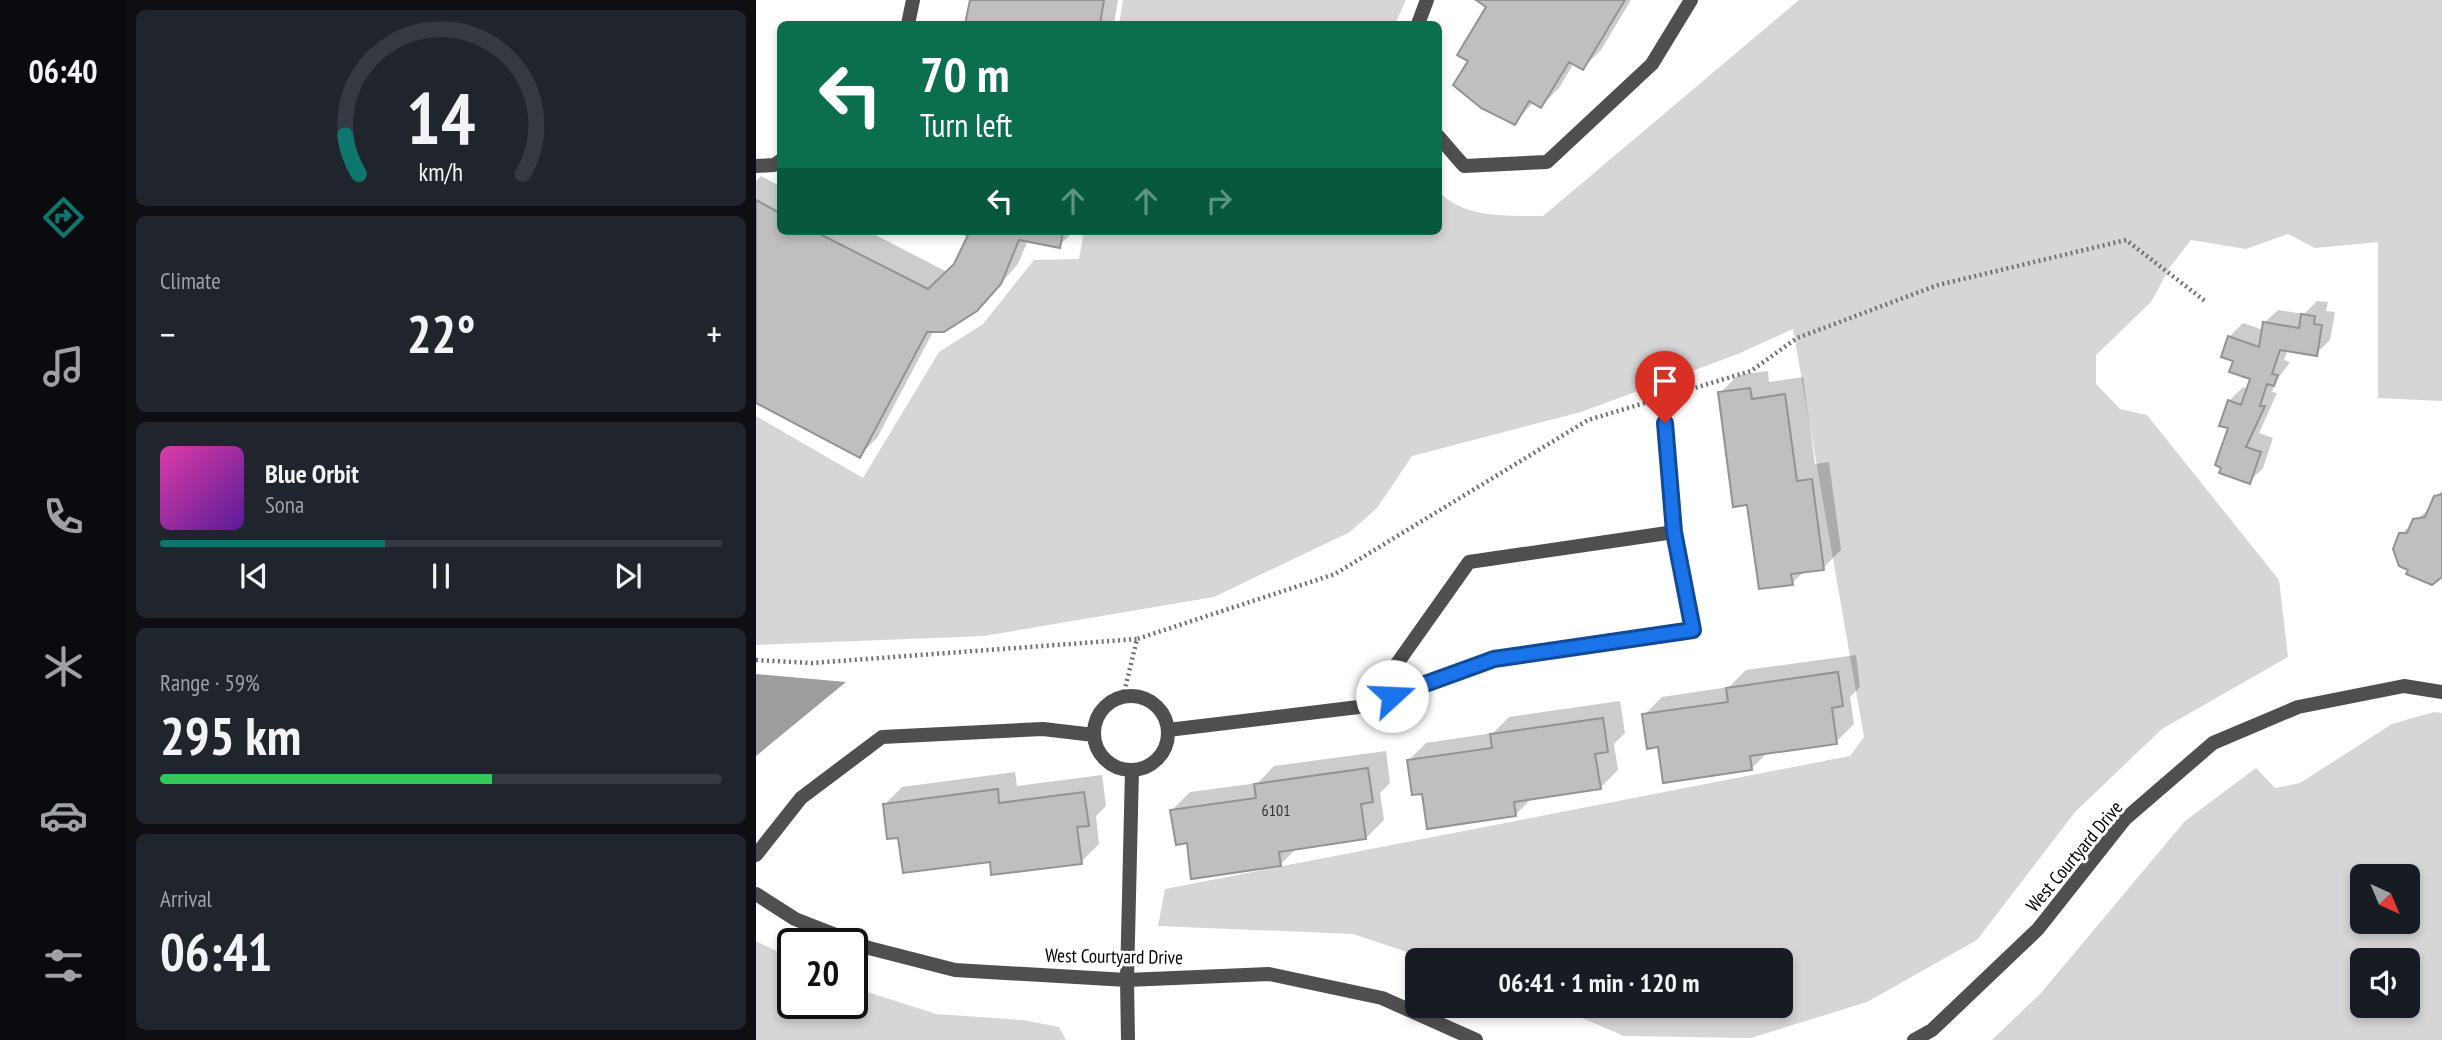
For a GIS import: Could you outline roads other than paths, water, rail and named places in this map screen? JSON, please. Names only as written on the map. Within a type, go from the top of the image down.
[{"type":"street","points":[[909,21],[913,0]]},
{"type":"street","points":[[1419,21],[1427,0]]},
{"type":"street","points":[[1442,141],[1464,166],[1547,162],[1652,64],[1691,0]]},
{"type":"street","points":[[756,166],[774,166],[777,164]]},
{"type":"street","points":[[1168,730],[1367,706],[1494,659],[1693,630],[1674,532],[1665,423]]},
{"type":"street","points":[[1367,706],[1469,562],[1674,532]]},
{"type":"street","name":"West Courtyard Drive","points":[[1914,1040],[1932,1030],[2038,929],[2125,819],[2213,743],[2298,708],[2404,686],[2442,692]]},
{"type":"street","points":[[1134,696],[1153,703],[1166,720],[1168,730],[1166,744],[1159,758],[1147,767],[1132,770],[1118,768],[1106,761],[1098,749],[1094,735],[1099,715],[1105,707],[1113,700],[1134,696]]},
{"type":"street","points":[[756,855],[801,798],[882,737],[1043,729],[1094,735]]},
{"type":"street","points":[[1128,1040],[1132,770]]},
{"type":"street","name":"West Courtyard Drive","points":[[756,894],[795,919],[869,948],[955,970],[1128,980],[1269,974],[1382,998],[1476,1040]]}]
